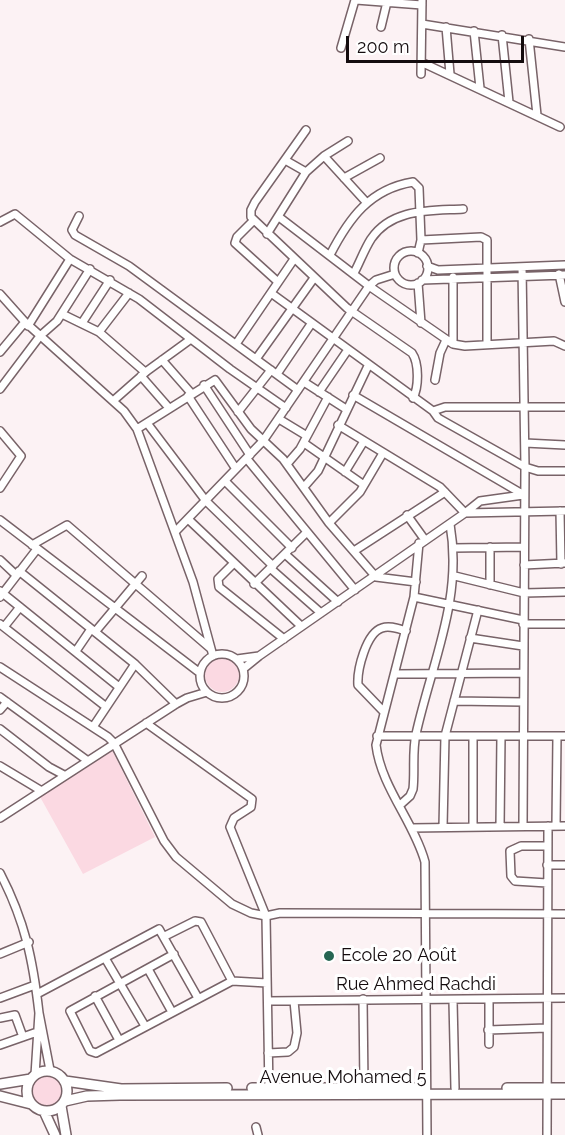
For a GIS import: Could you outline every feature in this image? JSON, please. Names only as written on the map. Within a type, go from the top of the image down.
[{"type":"main road","points":[[0,1084],[33,1077],[50,1070],[65,1081],[121,1092]]},
{"type":"main road","points":[[31,1104],[27,1089],[33,1077]]},
{"type":"main road","points":[[65,1081],[68,1091],[63,1104],[66,1135]]},
{"type":"main road","name":"Avenue Mohamed 5","points":[[269,1091],[364,1087],[426,1091],[455,1088],[547,1091],[565,1094]]},
{"type":"main road","name":"Avenue Mohamed 5","points":[[121,1092],[547,1091],[565,1088]]},
{"type":"main road","points":[[44,1111],[87,1096],[121,1092]]},
{"type":"main road","points":[[0,1096],[31,1104],[44,1111],[56,1135]]},
{"type":"street","points":[[341,48],[356,0],[422,3],[421,74]]},
{"type":"street","points":[[381,27],[387,2]]},
{"type":"street","points":[[422,24],[565,46]]},
{"type":"street","points":[[446,27],[450,74]]},
{"type":"street","points":[[474,31],[480,88]]},
{"type":"street","points":[[501,35],[509,102]]},
{"type":"street","points":[[529,39],[537,116]]},
{"type":"street","points":[[421,62],[560,127]]},
{"type":"street","points":[[306,130],[250,213],[267,234],[351,312],[414,356],[416,388],[413,398]]},
{"type":"street","points":[[267,234],[279,217],[290,194],[306,172],[324,156],[348,141]]},
{"type":"street","points":[[324,156],[366,202]]},
{"type":"street","points":[[344,177],[380,158]]},
{"type":"street","points":[[285,160],[306,172]]},
{"type":"street","points":[[330,255],[348,221],[366,202],[384,191],[413,182],[419,186],[422,240],[418,253]]},
{"type":"street","points":[[354,273],[367,246],[380,228],[399,216],[463,209]]},
{"type":"street","points":[[0,222],[15,214],[70,259],[129,292],[286,408]]},
{"type":"street","points":[[80,216],[72,230],[75,235],[129,266],[298,390]]},
{"type":"street","points":[[279,217],[369,286],[449,342],[487,344],[554,341],[565,346]]},
{"type":"street","points":[[254,220],[237,237],[235,243],[278,282]]},
{"type":"street","points":[[422,240],[483,237],[487,242],[487,344]]},
{"type":"street","points":[[421,323],[420,281],[427,266],[425,258],[418,253],[408,251],[399,255],[394,264],[395,274],[405,283],[420,281],[453,279],[562,275]]},
{"type":"street","points":[[0,352],[26,324],[70,259]]},
{"type":"street","points":[[236,344],[294,259]]},
{"type":"street","points":[[427,266],[434,270],[453,270],[562,265],[565,302]]},
{"type":"street","points":[[522,267],[525,407],[523,826]]},
{"type":"street","points":[[0,389],[40,336],[62,314],[90,269]]},
{"type":"street","points":[[435,380],[440,352],[449,342],[453,270]]},
{"type":"street","points":[[175,532],[263,441],[369,286],[376,280],[395,274]]},
{"type":"street","points":[[256,359],[314,278]]},
{"type":"street","points":[[82,323],[110,280]]},
{"type":"street","points":[[99,332],[129,292]]},
{"type":"street","points":[[271,293],[347,351],[433,411],[438,418],[525,467],[538,471],[565,471]]},
{"type":"street","points":[[2,300],[113,401],[137,429],[193,582],[211,652],[187,698]]},
{"type":"street","points":[[62,314],[99,332],[143,374],[169,408]]},
{"type":"street","points":[[238,412],[256,388],[274,372],[310,324]]},
{"type":"street","points":[[113,401],[143,374],[191,339]]},
{"type":"street","points":[[319,392],[347,351]]},
{"type":"street","points":[[162,360],[190,395],[236,469]]},
{"type":"street","points":[[304,487],[318,471],[368,366]]},
{"type":"street","points":[[137,429],[215,380],[238,412],[287,464],[329,523],[376,577],[416,582]]},
{"type":"street","points":[[304,382],[346,409]]},
{"type":"street","points":[[204,385],[248,457],[355,590]]},
{"type":"street","points":[[353,395],[524,495]]},
{"type":"street","points":[[287,464],[305,440],[328,397]]},
{"type":"street","points":[[433,411],[445,407],[565,407]]},
{"type":"street","points":[[279,419],[364,485]]},
{"type":"street","points":[[147,423],[206,501],[321,613]]},
{"type":"street","points":[[338,425],[445,492],[465,513],[563,511],[563,563],[524,565]]},
{"type":"street","points":[[0,488],[21,456],[1,434]]},
{"type":"street","points":[[345,472],[364,441]]},
{"type":"street","points":[[525,443],[565,445]]},
{"type":"street","points":[[329,523],[355,499],[383,453]]},
{"type":"street","points":[[225,481],[291,548]]},
{"type":"street","points":[[354,551],[445,492]]},
{"type":"street","points":[[243,669],[301,626],[376,577],[480,501],[524,495]]},
{"type":"street","points":[[407,515],[422,542],[414,597],[396,674],[377,736],[377,755],[425,862],[424,999],[427,1135]]},
{"type":"street","points":[[188,519],[254,584],[301,626]]},
{"type":"street","points":[[0,520],[116,607],[200,676],[207,692]]},
{"type":"street","points":[[400,805],[410,796],[413,789],[415,736],[451,604],[455,576],[450,524]]},
{"type":"street","points":[[119,687],[1,594],[35,547],[67,525],[211,652],[226,654],[237,659],[259,656]]},
{"type":"street","points":[[254,584],[308,532]]},
{"type":"street","points":[[490,547],[490,585]]},
{"type":"street","points":[[454,548],[524,547]]},
{"type":"street","points":[[285,554],[338,602]]},
{"type":"street","points":[[0,560],[135,664],[176,704]]},
{"type":"street","points":[[234,563],[218,579],[219,587],[284,639]]},
{"type":"street","points":[[75,651],[142,576]]},
{"type":"street","points":[[455,576],[524,593],[565,592]]},
{"type":"street","points":[[414,597],[524,622],[565,624]]},
{"type":"street","points":[[20,607],[2,625],[105,706]]},
{"type":"street","points":[[443,827],[445,736],[478,610]]},
{"type":"street","points":[[384,712],[358,685],[359,671],[370,637],[377,630],[388,627],[406,631]]},
{"type":"street","points":[[470,638],[523,646]]},
{"type":"street","points":[[0,818],[40,790],[187,698],[207,692],[220,698],[235,694],[243,682],[243,669],[237,659]]},
{"type":"street","points":[[93,727],[135,664]]},
{"type":"street","points":[[0,667],[114,743],[164,841],[176,857],[232,904],[251,913],[266,916],[280,914],[565,914]]},
{"type":"street","points":[[396,674],[523,673]]},
{"type":"street","points":[[0,710],[3,700],[88,760]]},
{"type":"street","points":[[454,701],[523,702]]},
{"type":"street","points":[[146,723],[252,799],[251,807],[234,818],[230,827],[266,916],[269,1091]]},
{"type":"street","points":[[0,729],[64,775]]},
{"type":"street","points":[[377,736],[565,736]]},
{"type":"street","points":[[473,736],[473,827]]},
{"type":"street","points":[[500,827],[501,736]]},
{"type":"street","points":[[547,1135],[547,865],[552,826],[557,736]]},
{"type":"street","points":[[0,766],[40,790]]},
{"type":"street","points":[[411,828],[565,826]]},
{"type":"street","points":[[547,883],[515,881],[511,876],[509,856],[510,851],[517,847],[548,846]]},
{"type":"street","points":[[547,865],[565,865]]},
{"type":"street","points":[[0,873],[19,910],[29,942],[40,1031],[50,1070]]},
{"type":"street","points":[[0,895],[9,891]]},
{"type":"street","points":[[165,936],[195,921],[201,922],[232,981]]},
{"type":"street","points":[[37,994],[159,929],[198,998]]},
{"type":"street","points":[[0,954],[29,942]]},
{"type":"street","points":[[174,954],[73,1008],[70,1014],[90,1051],[96,1053],[232,981],[267,983]]},
{"type":"street","points":[[105,957],[145,1026]]},
{"type":"street","points":[[148,969],[172,1012]]},
{"type":"street","points":[[0,998],[35,985]]},
{"type":"street","points":[[95,996],[118,1040]]},
{"type":"street","points":[[363,999],[364,1087]]},
{"type":"street","name":"Rue Ahmed Rachdi","points":[[268,1001],[565,999]]},
{"type":"street","points":[[268,1053],[288,1052],[294,1047],[297,1033],[294,1000]]},
{"type":"street","points":[[489,1000],[489,1044]]},
{"type":"street","points":[[453,1001],[455,1088]]},
{"type":"street","points":[[0,1018],[15,1015],[23,1037]]},
{"type":"street","points":[[488,1030],[547,1028]]},
{"type":"street","points":[[0,1045],[40,1031]]},
{"type":"street","points":[[33,1077],[40,1031]]},
{"type":"shaded area","points":[[222,658],[234,663],[239,675],[234,687],[222,692],[210,687],[205,675],[210,663]]},
{"type":"shaded area","points":[[112,750],[155,837],[83,874],[39,795]]},
{"type":"shaded area","points":[[47,1075],[59,1079],[63,1091],[59,1103],[47,1107],[35,1103],[31,1091],[35,1079]]},
{"type":"place","name":"Ecole 20 Août","points":[[329,956]]}]
